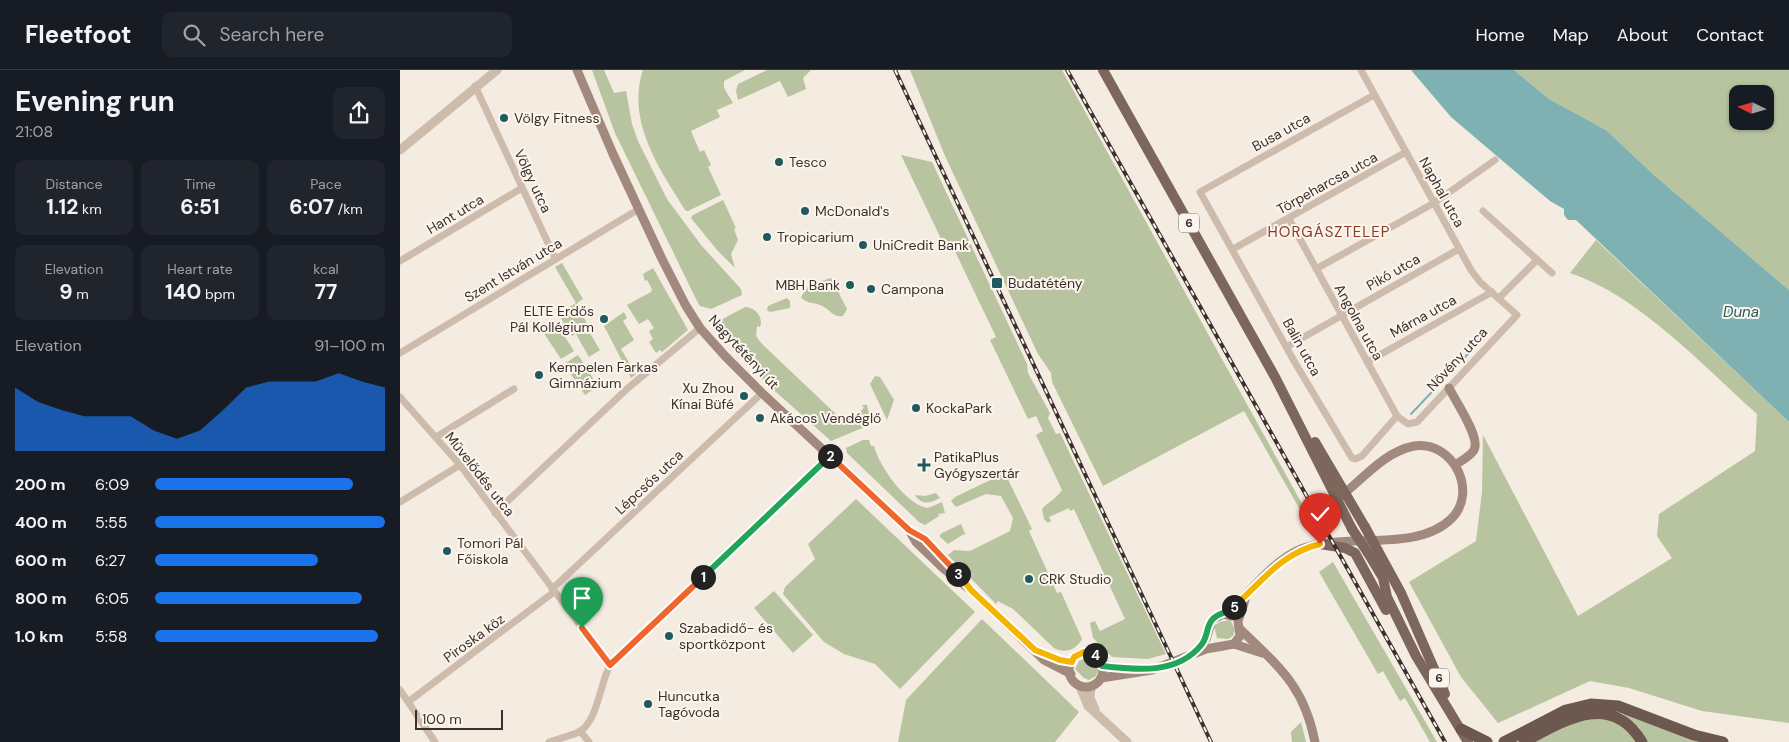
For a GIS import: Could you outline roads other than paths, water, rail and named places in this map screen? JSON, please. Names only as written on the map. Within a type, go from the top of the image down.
[{"type":"highway","points":[[1504,742],[1566,710],[1591,704],[1618,706],[1694,735],[1723,742]]},
{"type":"highway","points":[[1524,742],[1570,719],[1599,714],[1611,715],[1628,724],[1642,742]]},
{"type":"highway","points":[[1459,726],[1487,742]]},
{"type":"main road","name":"Nagytétényi út","points":[[577,70],[675,285],[700,328],[724,356],[762,393],[909,530],[925,539],[972,591],[1052,666],[1071,674],[1080,686]]},
{"type":"main road","name":"6","points":[[1103,70],[1275,377],[1352,529],[1373,552],[1412,616],[1459,726]]},
{"type":"main road","name":"6","points":[[1275,377],[1346,492],[1365,527],[1383,578],[1387,598],[1416,656],[1468,742]]},
{"type":"main road","points":[[1449,388],[1473,433],[1476,445],[1472,453],[1455,465]]},
{"type":"main road","points":[[1195,652],[1208,634],[1212,620],[1219,615],[1227,614],[1290,555],[1320,544],[1408,537],[1437,529],[1453,518],[1460,506],[1463,488],[1461,474],[1448,457],[1432,448],[1416,446],[1383,460],[1338,499]]},
{"type":"main road","points":[[1320,544],[1345,548],[1358,557],[1399,635],[1416,656]]},
{"type":"main road","points":[[1247,595],[1238,621],[1241,630],[1280,667],[1297,690],[1309,716],[1315,742]]},
{"type":"main road","points":[[1227,614],[1238,621]]},
{"type":"main road","points":[[1234,644],[1241,630]]},
{"type":"main road","points":[[1208,634],[1210,639],[1218,646]]},
{"type":"main road","points":[[1080,686],[1091,687],[1101,678],[1169,665],[1195,652],[1218,646],[1234,644],[1265,654]]},
{"type":"main road","name":"Nagytétényi út","points":[[1035,650],[1060,660],[1072,662]]},
{"type":"main road","points":[[1071,674],[1072,662],[1079,654],[1088,653],[1098,658],[1102,666],[1101,678]]},
{"type":"main road","points":[[1102,666],[1142,671]]},
{"type":"street","points":[[400,150],[496,70]]},
{"type":"street","name":"Naphal utca","points":[[1361,70],[1459,249],[1480,282],[1500,297],[1517,315]]},
{"type":"street","name":"Völgy utca","points":[[475,86],[556,258]]},
{"type":"street","name":"Busa utca","points":[[1200,192],[1374,94]]},
{"type":"street","name":"Törpeharcsa utca","points":[[1233,249],[1406,152]]},
{"type":"street","points":[[1316,269],[1434,203],[1495,160]]},
{"type":"street","name":"Hant utca","points":[[400,261],[522,188]]},
{"type":"street","name":"Balin utca","points":[[1200,192],[1288,346],[1294,361],[1355,459],[1362,456],[1397,416]]},
{"type":"street","name":"Szent István utca","points":[[400,353],[639,209]]},
{"type":"street","points":[[1483,211],[1552,273]]},
{"type":"street","name":"Angolna utca","points":[[1289,219],[1397,416]]},
{"type":"street","name":"Pikó utca","points":[[1288,346],[1459,249]]},
{"type":"street","points":[[1500,297],[1537,260]]},
{"type":"street","name":"Márna utca","points":[[1367,362],[1492,292]]},
{"type":"street","name":"Növény utca","points":[[1397,416],[1408,424],[1417,422],[1517,315]]},
{"type":"street","points":[[495,513],[613,401],[700,328]]},
{"type":"street","points":[[436,437],[514,389]]},
{"type":"street","name":"Lépcsős utca","points":[[553,591],[762,393]]},
{"type":"street","name":"Művelődés utca","points":[[400,397],[460,465],[610,665]]},
{"type":"street","points":[[549,742],[580,731],[593,712],[610,665],[830,456]]},
{"type":"street","points":[[400,502],[460,465]]},
{"type":"street","name":"Piroska köz","points":[[408,702],[553,591]]},
{"type":"street","name":"Nagytétényi út","points":[[1080,686],[1088,706],[1127,742]]},
{"type":"street","name":"Nagytétényi út","points":[[1091,687],[1090,698],[1099,716]]},
{"type":"street","points":[[400,690],[435,742]]},
{"type":"street","points":[[580,731],[589,742]]},
{"type":"water","name":"Duna","points":[[1411,70],[1514,70],[1549,99],[1606,130],[1654,175],[1789,290],[1789,422],[1576,220],[1568,220],[1564,215],[1564,209],[1550,201],[1451,117]]},
{"type":"waterway","points":[[1411,414],[1485,336]]},
{"type":"railway","points":[[895,70],[1211,742]]},
{"type":"railway","points":[[1067,70],[1445,742]]},
{"type":"place","name":"Völgy Fitness","points":[[504,118]]},
{"type":"place","name":"Tesco","points":[[779,162]]},
{"type":"place","name":"McDonald's","points":[[805,211]]},
{"type":"place","name":"Tropicarium","points":[[767,237]]},
{"type":"place","name":"UniCredit Bank","points":[[863,245]]},
{"type":"place","name":"Budatétény","points":[[997,283]]},
{"type":"place","name":"MBH Bank","points":[[850,285]]},
{"type":"place","name":"Campona","points":[[871,289]]},
{"type":"place","name":"ELTE Erdős Pál Kollégium","points":[[604,319]]},
{"type":"place","name":"Kempelen Farkas Gimnázium","points":[[539,375]]},
{"type":"place","name":"Xu Zhou Kínai Büfé","points":[[744,396]]},
{"type":"place","name":"KockaPark","points":[[916,408]]},
{"type":"place","name":"Akácos Vendéglő","points":[[760,418]]},
{"type":"place","name":"PatikaPlus Gyógyszertár","points":[[924,465]]},
{"type":"place","name":"Tomori Pál Főiskola","points":[[447,551]]},
{"type":"place","name":"CRK Studio","points":[[1029,579]]},
{"type":"place","name":"Szabadidő- és sportközpont","points":[[669,636]]},
{"type":"place","name":"Huncutka Tagóvoda","points":[[648,704]]},
{"type":"district","name":"HORGÁSZTELEP","points":[[1329,232]]}]
